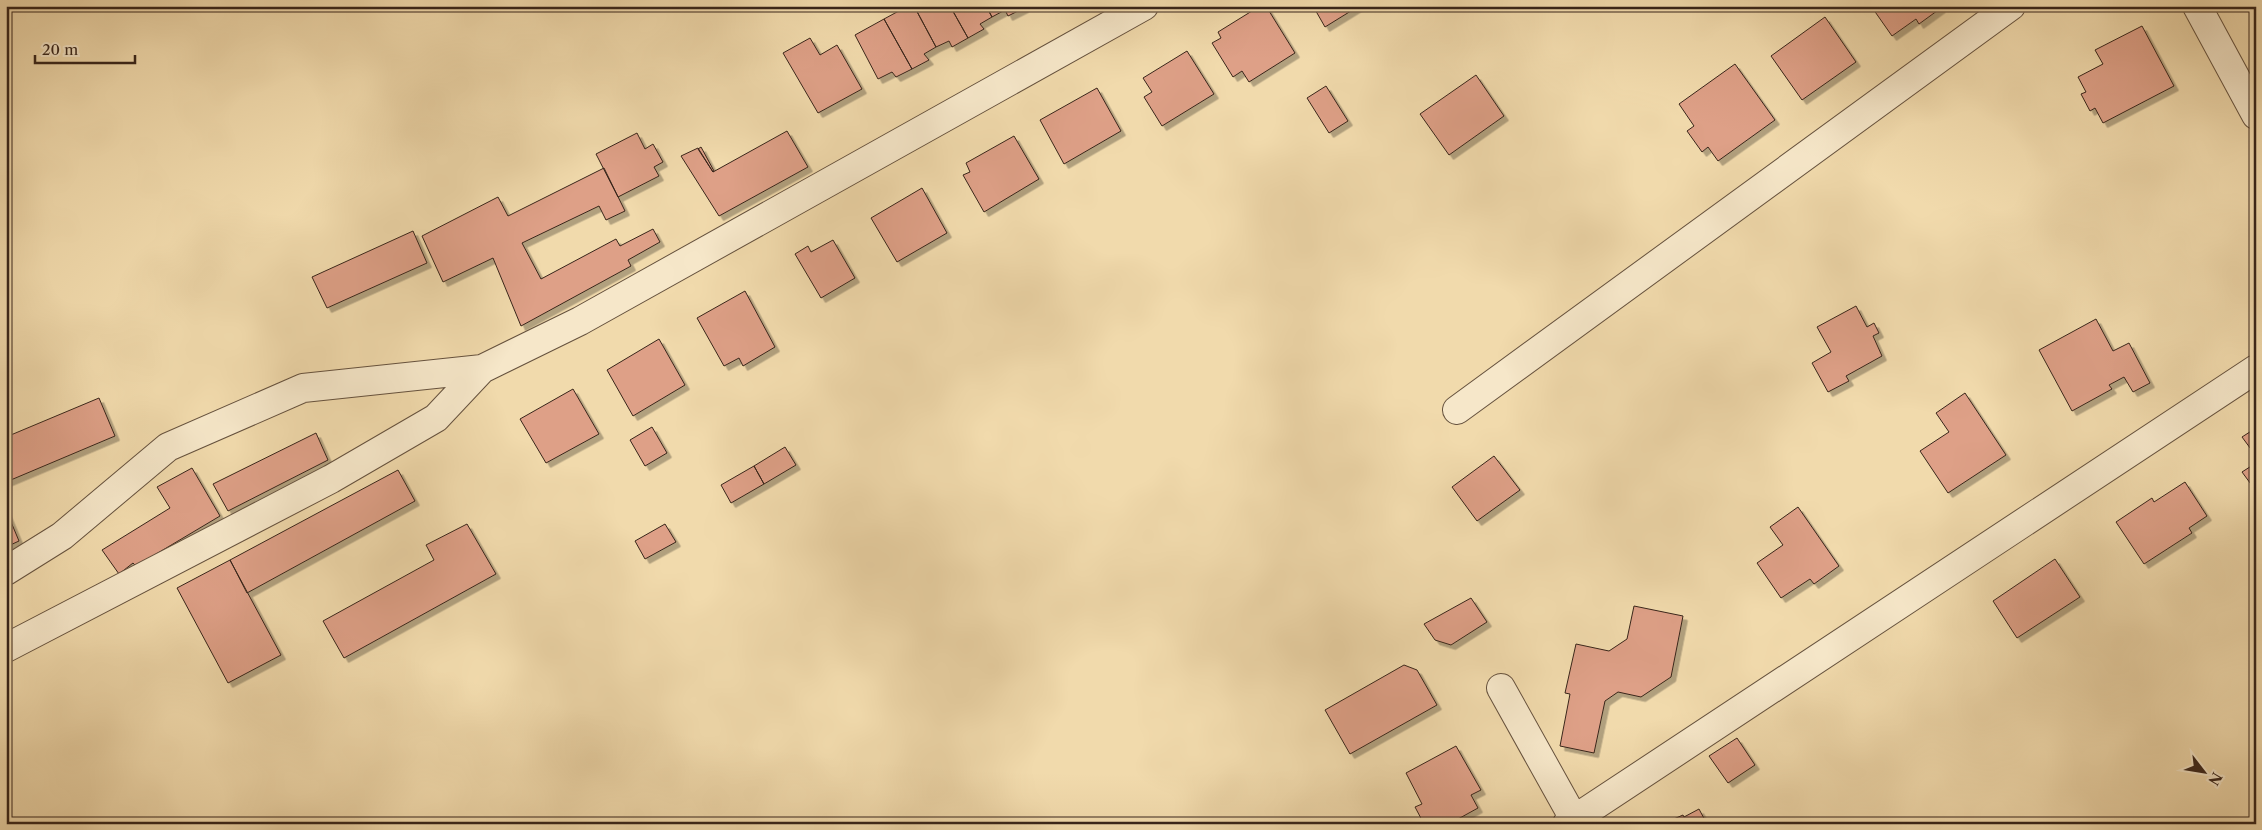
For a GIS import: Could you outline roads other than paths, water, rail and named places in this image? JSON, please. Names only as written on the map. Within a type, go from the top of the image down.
[{"type":"street","points":[[6,571],[62,536],[168,446],[303,388],[482,369],[580,321],[1144,6]]},
{"type":"street","points":[[1457,410],[2011,6]]},
{"type":"street","points":[[2198,6],[2256,115]]},
{"type":"street","points":[[6,648],[339,475],[436,418],[482,369]]},
{"type":"street","points":[[1501,688],[1571,821],[2256,369]]}]
